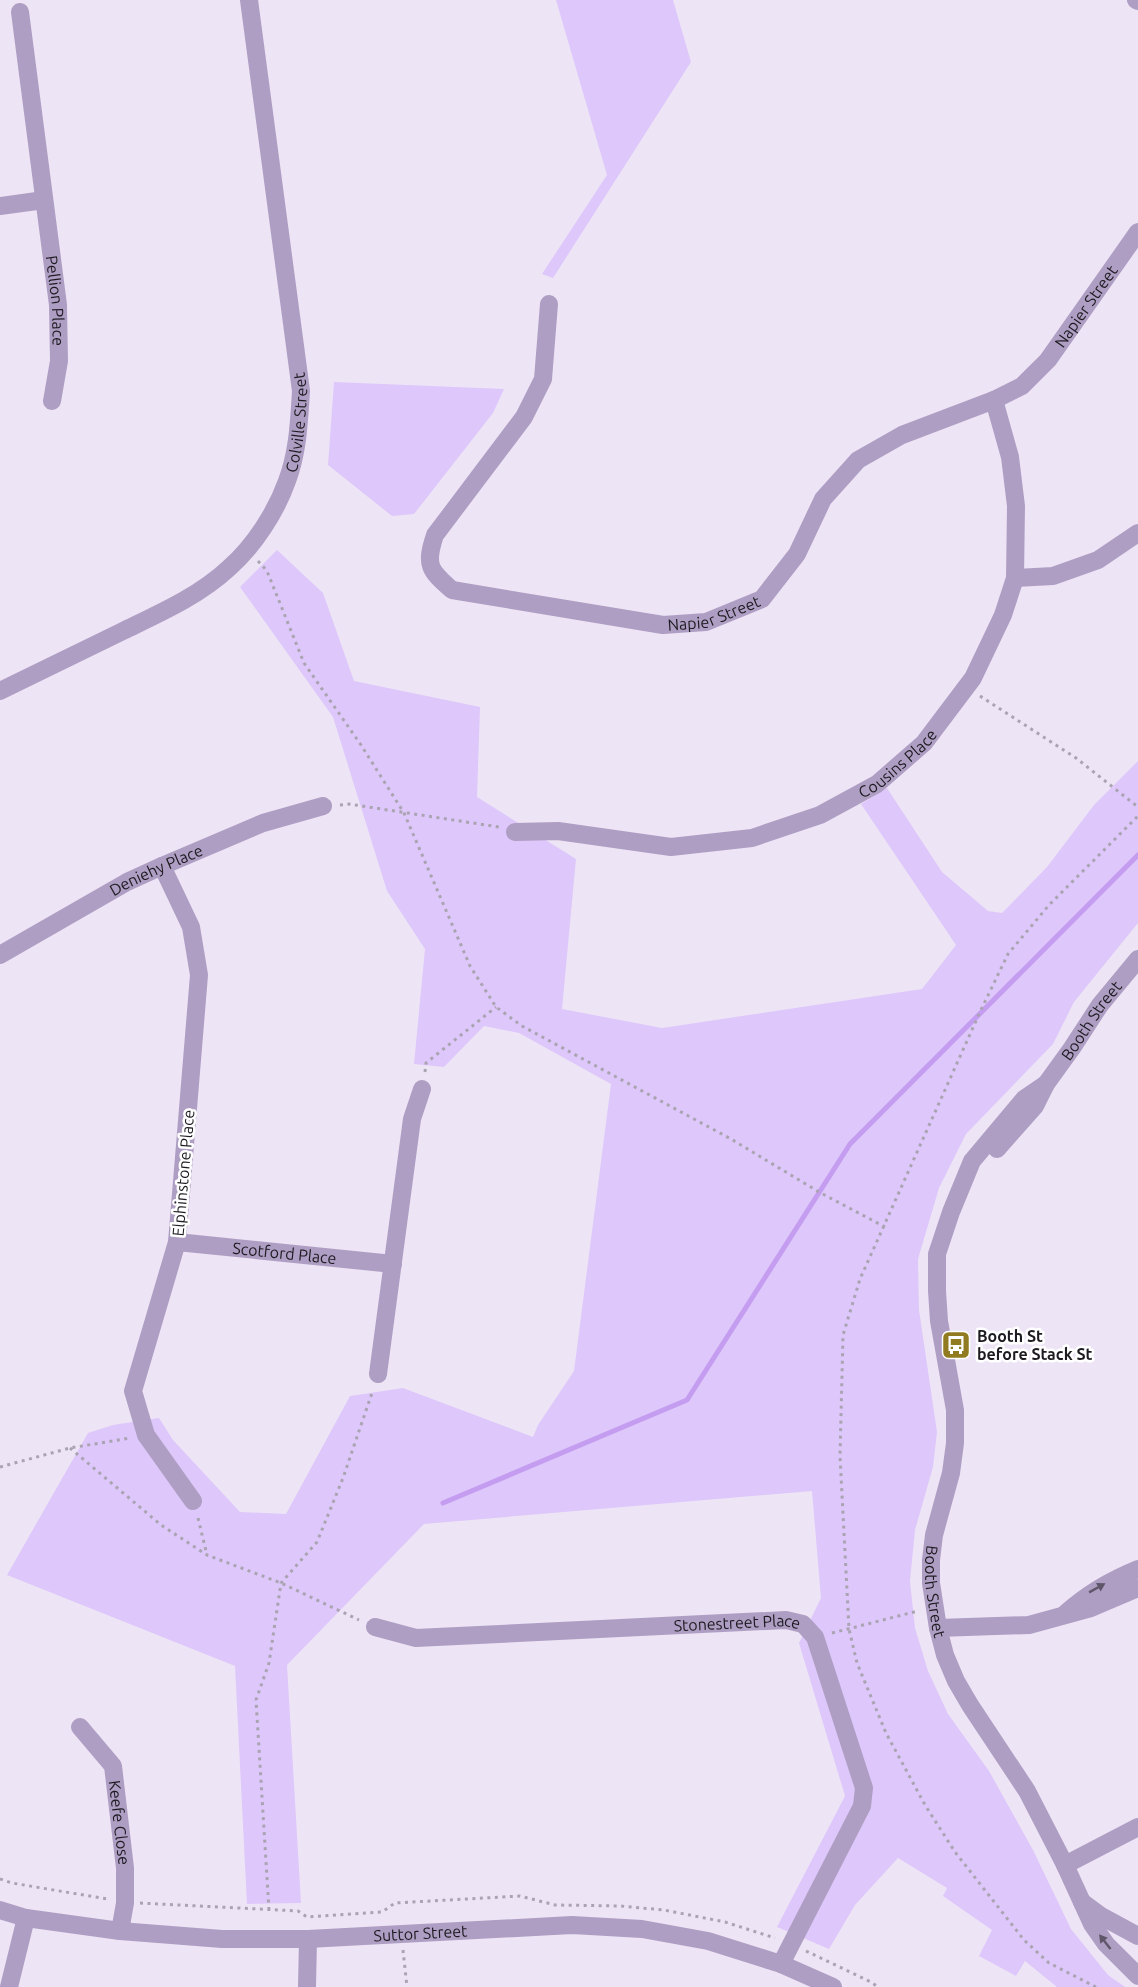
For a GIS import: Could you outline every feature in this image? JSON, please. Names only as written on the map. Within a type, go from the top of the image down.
[{"type":"street","name":"Colville Street","points":[[0,691],[200,591],[230,568],[247,548],[273,512],[287,481],[296,450],[301,391],[249,0]]},
{"type":"street","name":"Pellion Place","points":[[20,12],[57,296],[59,362],[52,401]]},
{"type":"street","points":[[0,206],[44,200]]},
{"type":"street","name":"Napier Street","points":[[549,304],[543,379],[524,417],[435,535],[429,555],[434,573],[452,590],[663,625],[706,622],[762,599],[797,554],[823,499],[858,460],[902,435],[994,400],[1022,386],[1048,360],[1138,232]]},
{"type":"street","name":"Cousins Place","points":[[515,832],[558,831],[671,847],[752,838],[820,814],[877,784],[924,743],[973,678],[1003,615],[1015,578],[1016,506],[1010,457],[994,400]]},
{"type":"street","points":[[1015,578],[1053,576],[1098,560],[1138,532]]},
{"type":"street","name":"Deniehy Place","points":[[0,955],[127,882],[263,823],[323,806]]},
{"type":"street","name":"Elphinstone Place","points":[[162,866],[191,927],[199,975],[177,1242],[133,1391],[146,1435],[194,1501]]},
{"type":"street","name":"Booth Street","points":[[1138,959],[1100,1005],[1046,1084],[1024,1099],[972,1161],[951,1212],[937,1254],[939,1321],[955,1410],[955,1443],[951,1473],[934,1535],[931,1560],[934,1608],[938,1628],[945,1656],[956,1681],[1027,1791],[1092,1924],[1106,1944],[1138,1976]]},
{"type":"street","points":[[378,1374],[412,1119],[422,1089]]},
{"type":"street","name":"Scotford Place","points":[[177,1242],[393,1264]]},
{"type":"street","points":[[1062,1616],[1085,1595],[1117,1577],[1138,1569]]},
{"type":"street","points":[[938,1628],[1029,1625],[1091,1608],[1138,1588]]},
{"type":"street","name":"Stonestreet Place","points":[[375,1628],[416,1638],[786,1620],[803,1624],[815,1637],[864,1788],[862,1806],[782,1964]]},
{"type":"street","name":"Keefe Close","points":[[80,1727],[113,1766],[125,1868],[125,1902],[120,1932]]},
{"type":"street","points":[[1065,1865],[1138,1827]]},
{"type":"street","points":[[1080,1901],[1101,1916],[1138,1936]]},
{"type":"street","name":"Suttor Street","points":[[0,1910],[26,1918],[120,1932],[222,1939],[308,1939],[572,1925],[642,1929],[708,1941],[782,1964],[833,1987]]},
{"type":"street","points":[[9,1987],[26,1918]]},
{"type":"street","points":[[307,1987],[308,1939]]},
{"type":"path","points":[[247,548],[267,571],[304,663],[362,745],[404,813],[470,966],[496,1007],[522,1026],[731,1139],[819,1192],[885,1227]]},
{"type":"path","points":[[966,687],[1076,758],[1138,807]]},
{"type":"path","points":[[323,806],[349,804],[494,825],[515,832]]},
{"type":"path","points":[[1096,1987],[1049,1963],[1024,1940],[955,1852],[925,1805],[886,1733],[857,1663],[849,1629],[840,1456],[843,1335],[860,1279],[1008,954],[1049,905],[1138,816]]},
{"type":"path","points":[[422,1089],[426,1063],[496,1007]]},
{"type":"path","points":[[268,1910],[256,1700],[269,1663],[282,1583],[317,1542],[343,1478],[378,1374]]},
{"type":"path","points":[[0,1467],[70,1448],[146,1435]]},
{"type":"path","points":[[70,1448],[161,1526],[207,1555],[282,1583],[375,1628]]},
{"type":"path","points":[[194,1501],[207,1555]]},
{"type":"path","points":[[815,1637],[934,1608]]},
{"type":"path","points":[[401,1933],[406,1987]]},
{"type":"shaded area","points":[[556,0],[673,0],[691,62],[553,278],[542,274],[607,175]]},
{"type":"shaded area","points":[[334,382],[504,389],[493,413],[414,514],[392,516],[328,465]]},
{"type":"shaded area","points":[[277,550],[323,593],[354,681],[480,707],[477,797],[576,859],[562,1009],[662,1028],[922,989],[956,945],[861,804],[887,788],[942,872],[988,911],[1002,913],[1047,867],[1094,805],[1138,761],[1138,923],[1074,1002],[1053,1044],[966,1134],[939,1188],[918,1259],[919,1310],[937,1432],[933,1467],[915,1530],[910,1581],[915,1628],[928,1671],[948,1714],[989,1771],[1033,1850],[1071,1929],[1108,1975],[1125,1987],[1057,1987],[1025,1961],[1016,1976],[979,1956],[992,1930],[943,1896],[947,1888],[898,1858],[855,1905],[829,1949],[777,1927],[845,1796],[799,1643],[821,1598],[812,1491],[424,1524],[287,1665],[301,1903],[247,1904],[235,1666],[7,1575],[88,1433],[113,1425],[159,1418],[173,1440],[240,1512],[286,1514],[350,1396],[403,1388],[533,1437],[538,1425],[574,1371],[611,1084],[519,1033],[484,1026],[444,1067],[414,1064],[425,949],[387,891],[333,717],[240,587]]},
{"type":"waterway","points":[[443,1503],[687,1400],[850,1144],[1138,855]]},
{"type":"place","name":"Booth St before Stack St","points":[[956,1345]]}]
